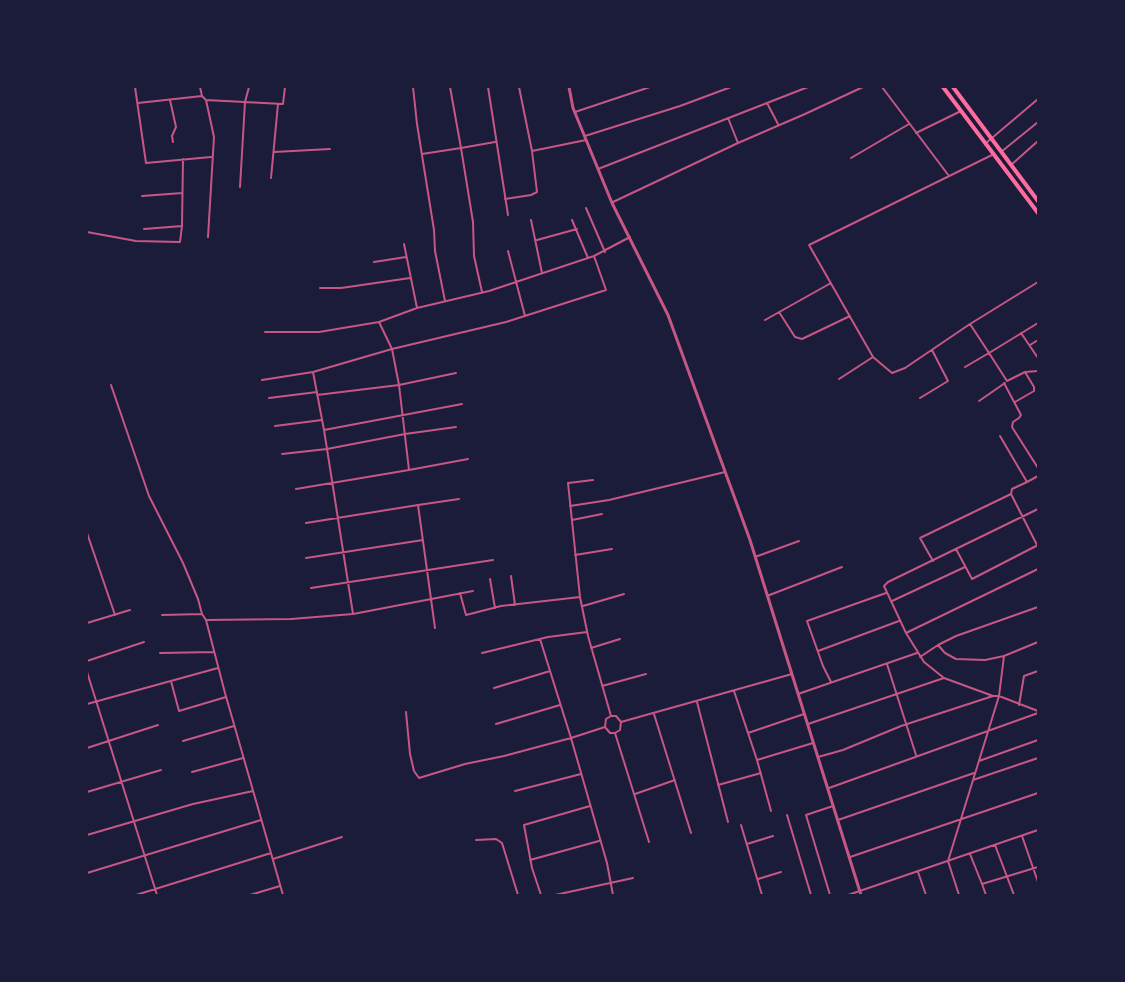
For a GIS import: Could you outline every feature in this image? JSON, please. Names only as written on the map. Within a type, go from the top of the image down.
[{"type":"main road","points":[[943,87],[1038,213]]},
{"type":"main road","points":[[953,87],[1038,201]]},
{"type":"street","points":[[135,87],[146,163],[211,156]]},
{"type":"street","points":[[200,87],[202,96],[206,100],[214,137],[211,156],[208,237]]},
{"type":"street","points":[[240,187],[245,102],[249,87]]},
{"type":"street","points":[[206,100],[283,104],[285,87]]},
{"type":"street","points":[[413,87],[434,230],[435,251],[446,301]]},
{"type":"street","points":[[450,87],[473,222],[474,256],[482,292]]},
{"type":"street","points":[[488,87],[508,215]]},
{"type":"street","points":[[505,199],[537,192],[532,151],[519,87]]},
{"type":"street","points":[[569,87],[575,112],[612,203],[668,315],[725,472],[755,557],[861,893]]},
{"type":"street","points":[[575,112],[650,87]]},
{"type":"street","points":[[714,87],[716,93]]},
{"type":"street","points":[[532,151],[586,138],[731,87]]},
{"type":"street","points":[[598,169],[808,87]]},
{"type":"street","points":[[612,203],[863,87]]},
{"type":"street","points":[[882,87],[949,177]]},
{"type":"street","points":[[138,103],[202,96]]},
{"type":"street","points":[[986,143],[1038,99]]},
{"type":"street","points":[[170,100],[176,127],[172,134],[173,142]]},
{"type":"street","points":[[767,103],[779,126]]},
{"type":"street","points":[[271,178],[278,104]]},
{"type":"street","points":[[916,133],[961,111]]},
{"type":"street","points":[[728,118],[738,143]]},
{"type":"street","points":[[1001,152],[1038,122]]},
{"type":"street","points":[[851,158],[909,124]]},
{"type":"street","points":[[1011,165],[1038,141]]},
{"type":"street","points":[[422,154],[495,142]]},
{"type":"street","points":[[274,152],[330,149]]},
{"type":"street","points":[[993,154],[809,245],[873,357],[892,373],[905,368],[1038,282]]},
{"type":"street","points":[[87,232],[136,242],[180,242],[183,159]]},
{"type":"street","points":[[142,196],[182,193]]},
{"type":"street","points":[[586,208],[605,252]]},
{"type":"street","points":[[531,220],[542,273]]},
{"type":"street","points":[[572,220],[588,258]]},
{"type":"street","points":[[144,229],[182,226]]},
{"type":"street","points":[[536,240],[577,229]]},
{"type":"street","points":[[265,332],[319,332],[380,322],[417,308],[482,292],[594,256],[630,237]]},
{"type":"street","points":[[404,244],[417,308]]},
{"type":"street","points":[[508,251],[525,316]]},
{"type":"street","points":[[262,380],[313,372],[392,349],[525,316],[606,290],[594,256]]},
{"type":"street","points":[[374,262],[406,257]]},
{"type":"street","points":[[320,288],[340,288],[410,278]]},
{"type":"street","points":[[765,320],[831,283]]},
{"type":"street","points":[[779,312],[795,337],[802,339],[850,316]]},
{"type":"street","points":[[380,322],[392,349],[410,470]]},
{"type":"street","points":[[965,367],[1038,323]]},
{"type":"street","points":[[970,324],[989,352],[1015,402],[1021,417],[1012,422],[1012,427],[1038,468]]},
{"type":"street","points":[[1021,333],[1038,358]]},
{"type":"street","points":[[1030,345],[1038,340]]},
{"type":"street","points":[[920,398],[948,381],[932,350]]},
{"type":"street","points":[[839,379],[873,357]]},
{"type":"street","points":[[979,401],[1005,382],[1025,372],[1038,371]]},
{"type":"street","points":[[313,372],[353,614]]},
{"type":"street","points":[[1015,402],[1034,391],[1025,372]]},
{"type":"street","points":[[269,398],[399,385],[456,373]]},
{"type":"street","points":[[111,385],[148,496],[183,562],[206,620],[283,895]]},
{"type":"street","points":[[324,430],[462,404]]},
{"type":"street","points":[[275,426],[322,420]]},
{"type":"street","points":[[282,454],[327,449],[456,427]]},
{"type":"street","points":[[1000,436],[1027,482]]},
{"type":"street","points":[[296,489],[468,459]]},
{"type":"street","points":[[570,506],[609,500],[725,472]]},
{"type":"street","points":[[956,549],[972,579],[1038,545],[1011,494],[1012,489],[1038,476]]},
{"type":"street","points":[[593,480],[568,483],[580,597],[591,648],[611,716]]},
{"type":"street","points":[[933,561],[920,538],[1011,494]]},
{"type":"street","points":[[306,523],[459,499]]},
{"type":"street","points":[[418,505],[435,628]]},
{"type":"street","points":[[993,696],[944,678],[924,662],[906,633],[884,586],[1038,509]]},
{"type":"street","points":[[572,520],[602,514]]},
{"type":"street","points":[[87,533],[115,615]]},
{"type":"street","points":[[306,558],[423,540]]},
{"type":"street","points":[[755,557],[799,541]]},
{"type":"street","points":[[575,555],[612,549]]},
{"type":"street","points":[[311,588],[493,560]]},
{"type":"street","points":[[767,596],[842,567]]},
{"type":"street","points":[[891,602],[965,567]]},
{"type":"street","points":[[906,633],[1038,569]]},
{"type":"street","points":[[511,576],[515,605]]},
{"type":"street","points":[[490,579],[495,608]]},
{"type":"street","points":[[206,620],[291,619],[353,614],[473,591]]},
{"type":"street","points":[[460,593],[466,615],[495,608],[580,597]]},
{"type":"street","points":[[831,682],[807,621],[886,593]]},
{"type":"street","points":[[582,606],[624,594]]},
{"type":"street","points":[[798,694],[919,655],[956,636],[1038,607]]},
{"type":"street","points":[[87,623],[130,610]]},
{"type":"street","points":[[162,615],[202,614]]},
{"type":"street","points":[[818,651],[900,621]]},
{"type":"street","points":[[482,653],[540,639],[587,632]]},
{"type":"street","points":[[540,639],[571,738],[613,895]]},
{"type":"street","points":[[591,648],[620,639]]},
{"type":"street","points":[[87,661],[144,642]]},
{"type":"street","points":[[938,645],[945,653],[956,658],[985,660],[1004,656],[1038,642]]},
{"type":"street","points":[[160,653],[214,652]]},
{"type":"street","points":[[959,895],[948,861],[999,696],[1004,656]]},
{"type":"street","points":[[887,664],[916,757]]},
{"type":"street","points":[[87,704],[218,668]]},
{"type":"street","points":[[494,688],[550,671]]},
{"type":"street","points":[[1019,705],[1024,676],[1038,671]]},
{"type":"street","points":[[87,672],[157,895]]},
{"type":"street","points":[[602,686],[646,674]]},
{"type":"street","points":[[621,722],[792,674]]},
{"type":"street","points":[[808,724],[944,678]]},
{"type":"street","points":[[171,681],[179,711],[226,697]]},
{"type":"street","points":[[734,691],[771,811]]},
{"type":"street","points":[[818,757],[843,750],[906,724],[993,696],[999,696],[1038,712]]},
{"type":"street","points":[[697,702],[728,822]]},
{"type":"street","points":[[496,724],[560,705]]},
{"type":"street","points":[[406,712],[410,754],[414,771],[419,778],[465,764],[571,738],[604,727]]},
{"type":"street","points":[[828,788],[1038,712]]},
{"type":"street","points":[[654,714],[691,833]]},
{"type":"street","points":[[748,733],[804,714]]},
{"type":"street","points":[[604,727],[606,719],[616,716],[621,722],[621,728],[615,733]]},
{"type":"street","points":[[87,748],[158,725]]},
{"type":"street","points":[[183,741],[234,726]]},
{"type":"street","points":[[604,727],[607,731],[615,733]]},
{"type":"street","points":[[615,733],[650,842]]},
{"type":"street","points":[[979,761],[1038,740]]},
{"type":"street","points":[[757,760],[813,743]]},
{"type":"street","points":[[192,772],[243,758]]},
{"type":"street","points":[[972,780],[1038,758]]},
{"type":"street","points":[[87,792],[161,770]]},
{"type":"street","points":[[718,784],[761,773]]},
{"type":"street","points":[[838,820],[975,773]]},
{"type":"street","points":[[515,791],[581,774]]},
{"type":"street","points":[[634,794],[675,780]]},
{"type":"street","points":[[87,835],[193,804],[253,791]]},
{"type":"street","points":[[850,857],[1038,794]]},
{"type":"street","points":[[541,895],[530,860],[524,825],[590,806]]},
{"type":"street","points":[[830,895],[806,815],[833,806]]},
{"type":"street","points":[[787,815],[811,895]]},
{"type":"street","points":[[87,873],[261,820]]},
{"type":"street","points":[[741,825],[762,895]]},
{"type":"street","points":[[848,895],[861,893],[1038,830]]},
{"type":"street","points":[[747,844],[773,836]]},
{"type":"street","points":[[1022,836],[1038,882]]},
{"type":"street","points":[[273,859],[342,837]]},
{"type":"street","points":[[476,840],[496,839],[502,843],[518,895]]},
{"type":"street","points":[[530,860],[600,840]]},
{"type":"street","points":[[995,845],[1014,895]]},
{"type":"street","points":[[136,895],[271,853]]},
{"type":"street","points":[[970,854],[986,895]]},
{"type":"street","points":[[982,884],[1038,867]]},
{"type":"street","points":[[757,879],[781,872]]},
{"type":"street","points":[[918,872],[926,895]]},
{"type":"street","points":[[555,895],[633,878]]},
{"type":"street","points":[[250,895],[280,886]]}]
